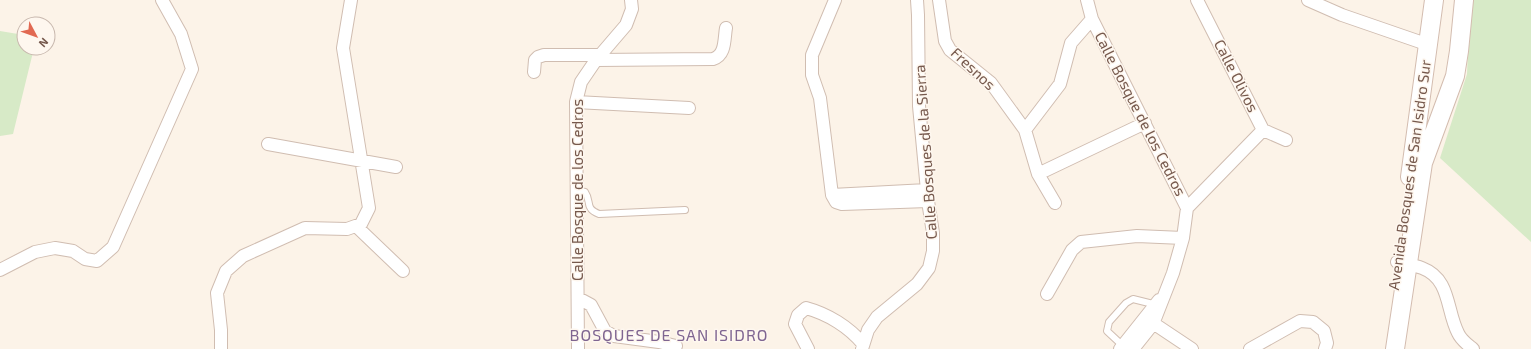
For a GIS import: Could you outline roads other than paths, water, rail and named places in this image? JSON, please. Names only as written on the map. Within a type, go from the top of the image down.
[{"type":"main road","name":"Avenida Bosques de San Isidro Sur","points":[[1395,349],[1403,264],[1434,0]]},
{"type":"main road","name":"Avenida Bosques de San Isidro Sur","points":[[1384,349],[1423,163],[1455,76],[1460,51],[1464,0]]},
{"type":"street","points":[[0,270],[35,252],[54,248],[73,251],[85,259],[97,261],[113,247],[192,69],[181,34],[162,0]]},
{"type":"street","points":[[221,349],[218,293],[226,271],[243,256],[305,228],[347,229],[361,224],[370,208],[343,48],[351,0]]},
{"type":"street","name":"Calle Bosque de los Cedros","points":[[578,349],[576,102],[581,82],[598,57],[626,25],[632,9],[631,0]]},
{"type":"street","points":[[835,0],[812,55],[812,75],[820,98],[832,195],[836,202],[842,204],[928,196]]},
{"type":"street","name":"Calle Bosques de la Sierra","points":[[863,346],[868,330],[876,317],[917,284],[929,268],[933,250],[933,233],[919,106],[917,0]]},
{"type":"street","name":"Fresnos","points":[[939,0],[944,40],[950,50],[991,83],[1025,130],[1038,174],[1055,203]]},
{"type":"street","name":"Calle Bosque de los Cedros","points":[[1087,0],[1092,19],[1187,208]]},
{"type":"street","name":"Calle Olivos","points":[[1197,0],[1263,130],[1286,140]]},
{"type":"street","points":[[1308,0],[1342,15],[1429,45]]},
{"type":"street","points":[[1025,130],[1060,84],[1071,43],[1092,19]]},
{"type":"street","points":[[534,72],[535,60],[544,55],[719,58],[722,53],[726,28]]},
{"type":"street","points":[[576,102],[689,108]]},
{"type":"street","points":[[1038,174],[1145,123]]},
{"type":"street","points":[[1125,348],[1148,320],[1166,290],[1175,267],[1183,238],[1187,208],[1263,130]]},
{"type":"street","points":[[268,144],[396,167]]},
{"type":"street","points":[[356,226],[403,271]]},
{"type":"street","points":[[1047,294],[1072,250],[1081,242],[1137,236],[1183,238]]},
{"type":"street","points":[[1403,264],[1422,268],[1440,280],[1445,288],[1457,332],[1461,339],[1473,349]]},
{"type":"street","points":[[578,298],[591,305],[605,330],[614,336],[659,342],[676,346]]},
{"type":"street","points":[[808,349],[795,324],[798,315],[806,308],[823,313],[856,335],[863,346]]},
{"type":"street","points":[[1148,320],[1192,349]]},
{"type":"street","points":[[1250,349],[1300,321],[1313,322],[1324,331],[1327,343],[1325,349]]},
{"type":"lane","points":[[576,190],[585,192],[587,195],[588,206],[592,211],[599,214],[685,210]]},
{"type":"lane","points":[[1125,348],[1107,331],[1109,322],[1126,302],[1133,299],[1158,305]]},
{"type":"district","name":"BOSQUES DE SAN ISIDRO","points":[[669,335]]}]
